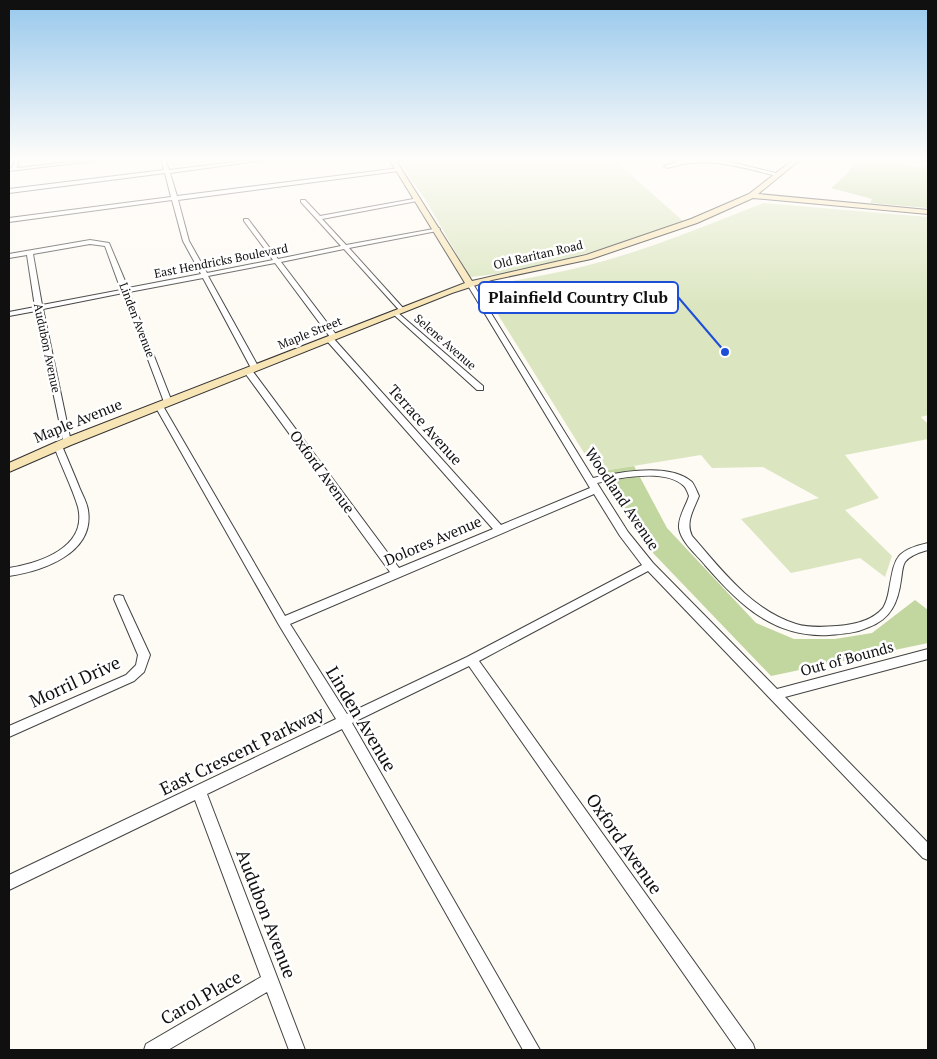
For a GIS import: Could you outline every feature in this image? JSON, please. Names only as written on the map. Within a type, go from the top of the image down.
[{"type":"main road","name":"Woodland Avenue","points":[[423,208],[470,284]]},
{"type":"main road","name":"Old Raritan Road","points":[[470,284],[588,257],[694,221],[723,208]]},
{"type":"main road","points":[[889,208],[928,212]]},
{"type":"main road","name":"Maple Street","points":[[164,404],[470,284]]},
{"type":"main road","name":"Maple Avenue","points":[[9,468],[63,444],[164,404]]},
{"type":"street","points":[[9,220],[100,208]]},
{"type":"street","name":"Oxford Avenue","points":[[177,208],[186,241],[206,276],[251,370],[396,572]]},
{"type":"street","name":"Selene Avenue","points":[[310,208],[345,247],[398,311],[480,388]]},
{"type":"street","points":[[318,218],[368,208]]},
{"type":"street","name":"Terrace Avenue","points":[[246,220],[332,338],[499,528]]},
{"type":"street","name":"East Hendricks Boulevard","points":[[9,314],[436,229]]},
{"type":"street","name":"Linden Avenue","points":[[30,252],[90,242],[107,244],[126,291],[164,404],[283,622],[344,721],[532,1050]]},
{"type":"street","points":[[9,256],[30,252]]},
{"type":"street","name":"Audubon Avenue","points":[[9,572],[32,567],[49,560],[76,542],[83,531],[86,518],[63,444],[30,252]]},
{"type":"street","name":"Woodland Avenue","points":[[470,284],[624,534],[649,566],[928,853]]},
{"type":"street","name":"Dolores Avenue","points":[[283,622],[593,485],[620,475],[648,473],[670,476],[685,482],[694,496],[683,523],[684,533],[747,602],[761,613],[794,628],[809,631],[845,630],[862,626],[877,618],[887,610],[892,600],[899,561],[906,555],[928,546]]},
{"type":"street","name":"East Crescent Parkway","points":[[9,883],[471,660],[649,566]]},
{"type":"street","name":"Morril Drive","points":[[9,732],[130,678],[139,671],[144,663],[144,655],[119,599]]},
{"type":"street","name":"Out of Bounds","points":[[774,695],[928,654]]},
{"type":"street","name":"Oxford Avenue","points":[[471,660],[747,1050]]},
{"type":"street","name":"Audubon Avenue","points":[[199,791],[297,1050]]},
{"type":"street","name":"Carol Place","points":[[152,1050],[271,981]]},
{"type":"green space","points":[[430,208],[669,208],[683,221],[578,256],[524,269],[470,277]]},
{"type":"green space","points":[[750,208],[827,208],[928,217],[928,415],[921,417],[928,424],[928,439],[845,455],[879,498],[845,510],[892,556],[885,577],[860,558],[791,573],[741,519],[819,498],[763,467],[712,468],[701,455],[596,472],[482,289],[495,284],[604,261],[673,238]]},
{"type":"green space","points":[[634,466],[667,528],[756,623],[794,639],[835,639],[872,633],[915,600],[928,610],[928,643],[771,676],[653,553],[596,472]]},
{"type":"place","name":"Plainfield Country Club","points":[[725,352]]}]
